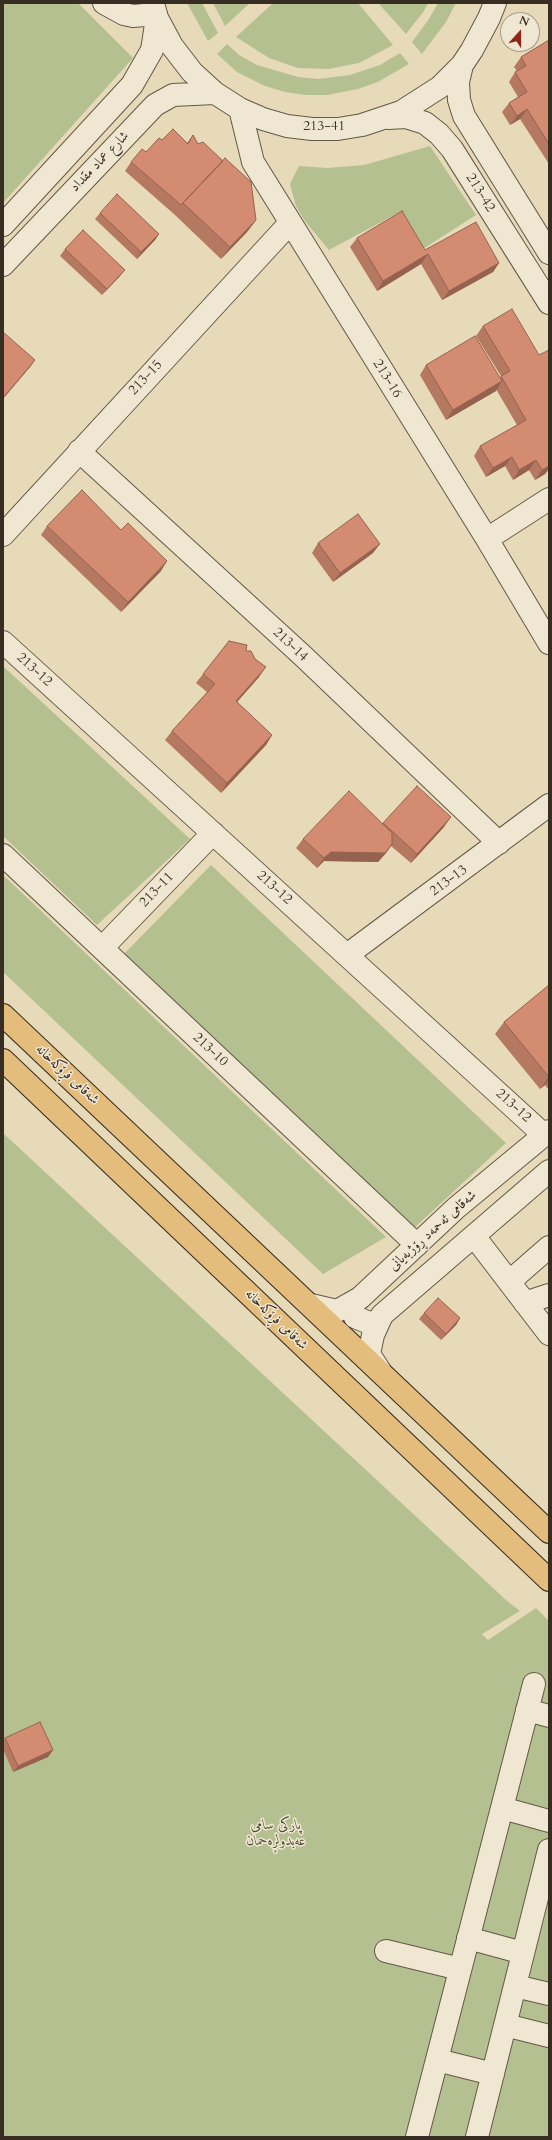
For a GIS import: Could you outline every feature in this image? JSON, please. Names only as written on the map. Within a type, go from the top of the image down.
[{"type":"main road","name":"شەقامی فڕۆکەخانە","points":[[3,1015],[549,1532]]},
{"type":"main road","name":"شەقامی فڕۆکەخانە","points":[[3,1060],[549,1580]]},
{"type":"street","points":[[104,3],[124,14],[133,16],[155,12]]},
{"type":"street","name":"213-41","points":[[155,12],[172,46],[181,59],[215,93],[240,109],[275,122],[312,129],[338,129],[362,125],[387,118],[401,112],[428,96],[462,64],[482,35],[495,3]]},
{"type":"street","name":"شارع عماد مقداد","points":[[3,225],[132,85],[152,50],[155,12]]},
{"type":"street","name":"213-42","points":[[462,64],[458,82],[459,100],[464,116],[549,253]]},
{"type":"street","name":"شارع عماد مقداد","points":[[3,265],[154,105],[172,95],[215,93]]},
{"type":"street","name":"213-16","points":[[240,109],[253,162],[487,539],[549,643]]},
{"type":"street","name":"213-42","points":[[387,118],[406,117],[425,123],[439,134],[452,148],[549,302]]},
{"type":"street","name":"213-15","points":[[3,535],[78,451],[290,223]]},
{"type":"street","name":"213-14","points":[[78,451],[303,656],[499,843]]},
{"type":"street","points":[[487,539],[549,499]]},
{"type":"street","name":"213-12","points":[[3,642],[347,955],[547,1133]]},
{"type":"street","name":"213-13","points":[[347,955],[549,805]]},
{"type":"street","name":"213-11","points":[[102,948],[213,833]]},
{"type":"street","name":"213-10","points":[[3,855],[416,1245]]},
{"type":"street","name":"شەقامی ئەحمەد ڕۆژبەیانی","points":[[311,1305],[337,1311],[355,1301],[456,1208],[547,1133]]},
{"type":"street","points":[[380,1371],[369,1354],[377,1323],[382,1315],[549,1171]]},
{"type":"street","points":[[474,1236],[549,1334]]},
{"type":"street","points":[[509,1282],[549,1247]]},
{"type":"street","points":[[525,1303],[549,1295]]},
{"type":"street","points":[[355,1301],[353,1308],[355,1317],[367,1322],[377,1323]]},
{"type":"street","points":[[417,2137],[534,1684]]},
{"type":"street","points":[[527,1710],[549,1716]]},
{"type":"street","points":[[502,1808],[549,1821]]},
{"type":"street","points":[[477,2137],[549,1850]]},
{"type":"street","points":[[468,1938],[523,1953]]},
{"type":"street","points":[[386,1951],[460,1969]]},
{"type":"street","points":[[516,1986],[549,1994]]},
{"type":"street","points":[[505,2025],[549,2036]]},
{"type":"street","points":[[437,2060],[493,2074]]},
{"type":"green space","points":[[3,3],[78,3],[133,58],[3,203]]},
{"type":"green space","points":[[187,3],[202,3],[218,33],[208,41]]},
{"type":"green space","points":[[213,3],[250,3],[225,26]]},
{"type":"green space","points":[[273,3],[358,3],[393,45],[359,63],[329,69],[298,68],[269,58],[236,37]]},
{"type":"green space","points":[[378,3],[428,3],[424,11],[406,34]]},
{"type":"green space","points":[[438,3],[456,3],[446,22],[422,54],[412,42],[429,19]]},
{"type":"green space","points":[[227,44],[239,55],[257,65],[298,77],[318,79],[350,75],[380,65],[400,53],[409,64],[378,82],[358,89],[327,95],[306,95],[285,92],[265,86],[237,72],[217,54]]},
{"type":"green space","points":[[430,146],[476,215],[420,251],[398,213],[329,250],[304,220],[296,206],[290,184],[299,166],[327,168],[364,165]]},
{"type":"green space","points":[[3,666],[190,839],[97,925],[3,836]]},
{"type":"green space","points":[[211,865],[506,1143],[413,1229],[124,954]]},
{"type":"green space","points":[[3,875],[386,1237],[323,1274],[3,972]]},
{"type":"green space","name":"پارکی سامی عەبدولڕەحمان","points":[[3,1133],[506,1600],[520,1611],[482,1634],[488,1640],[536,1608],[549,1621],[549,2137],[3,2137]]},
{"type":"building","points":[[549,40],[549,144],[527,109],[517,116],[509,103],[527,92],[515,72],[526,66],[521,57],[529,52],[540,52],[540,45]]},
{"type":"building","points":[[173,129],[188,144],[193,135],[198,144],[203,142],[223,161],[181,205],[131,162],[142,149],[146,152],[159,138],[162,140]]},
{"type":"building","points":[[225,158],[251,182],[256,220],[230,247],[183,203]]},
{"type":"building","points":[[117,194],[159,234],[141,252],[100,213]]},
{"type":"building","points":[[402,211],[425,250],[476,222],[499,263],[449,291],[428,254],[383,281],[357,238]]},
{"type":"building","points":[[83,230],[125,270],[107,289],[65,249]]},
{"type":"building","points":[[512,309],[539,355],[549,350],[549,466],[542,470],[536,460],[519,470],[512,457],[493,468],[480,446],[526,420],[501,376],[510,371],[483,326]]},
{"type":"building","points":[[3,332],[35,360],[3,398]]},
{"type":"building","points":[[475,336],[502,381],[453,410],[426,365]]},
{"type":"building","points":[[82,490],[121,530],[128,523],[167,561],[128,602],[47,526]]},
{"type":"building","points":[[358,514],[380,544],[340,573],[318,543]]},
{"type":"building","points":[[229,641],[247,645],[246,651],[251,651],[255,659],[266,667],[236,701],[272,735],[227,783],[172,731],[215,684],[203,674]]},
{"type":"building","points":[[417,786],[451,817],[417,854],[383,823]]},
{"type":"building","points":[[349,791],[392,833],[392,844],[385,853],[331,852],[324,858],[303,839]]},
{"type":"building","points":[[549,985],[549,1077],[504,1022]]},
{"type":"building","points":[[438,1298],[460,1318],[446,1334],[424,1313]]},
{"type":"building","points":[[40,1722],[53,1750],[18,1766],[5,1738]]}]
